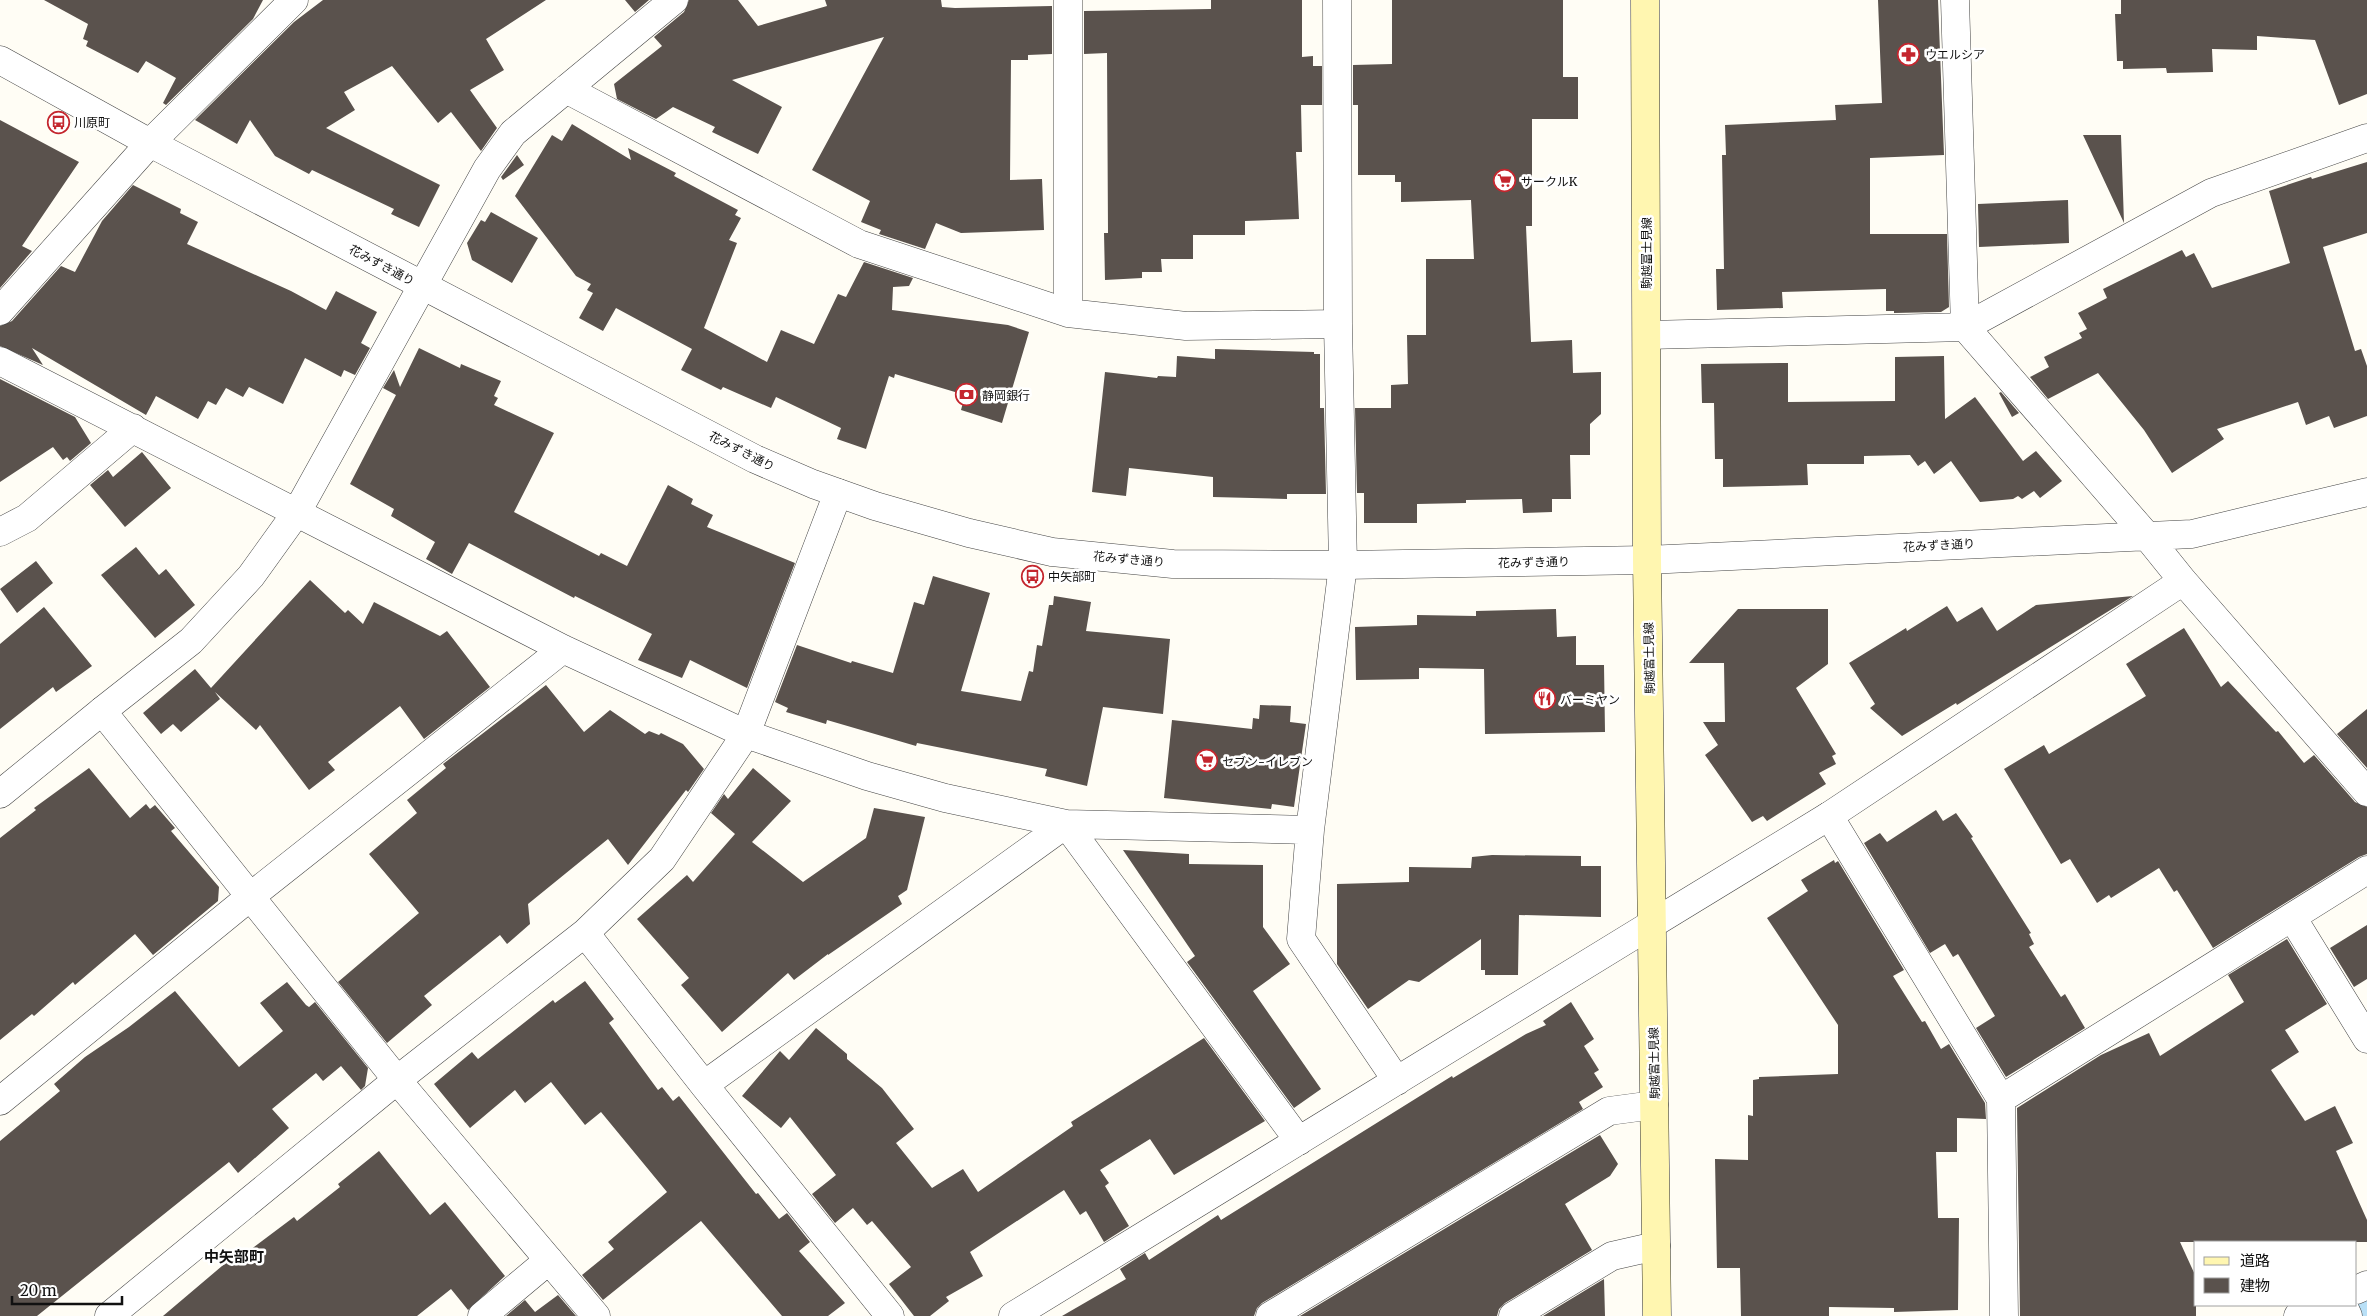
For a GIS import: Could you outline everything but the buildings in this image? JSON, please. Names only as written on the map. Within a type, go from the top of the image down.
[{"type":"main road","name":"駒越富士見線","points":[[1644,0],[1647,560],[1657,1316]]},
{"type":"street","points":[[0,311],[150,143],[294,0]]},
{"type":"street","points":[[0,794],[191,641],[251,576],[297,512],[488,169],[513,133],[674,0]]},
{"type":"street","points":[[1068,0],[1068,313]]},
{"type":"street","points":[[1337,0],[1338,324],[1343,565],[1310,830],[1300,939],[1397,1081]]},
{"type":"street","points":[[1955,0],[1965,327],[2367,792]]},
{"type":"street","name":"花みずき通り","points":[[0,60],[150,143],[755,459],[875,506],[969,533],[1052,552],[1173,564],[1343,565],[1647,560],[2192,534],[2367,492]]},
{"type":"street","points":[[566,89],[858,244],[1068,313],[1186,326],[1338,324]]},
{"type":"street","points":[[1647,335],[1965,327],[2211,193],[2367,138]]},
{"type":"street","points":[[0,361],[563,649],[746,734],[876,779],[945,798],[1066,824],[1310,830]]},
{"type":"street","points":[[0,532],[27,518],[132,428]]},
{"type":"street","points":[[109,1316],[397,1080],[585,932],[662,859],[746,734],[838,493]]},
{"type":"street","points":[[1013,1316],[1829,816],[2183,581]]},
{"type":"street","points":[[0,1101],[251,896],[563,649]]},
{"type":"street","points":[[102,711],[397,1080],[596,1316]]},
{"type":"street","points":[[1829,816],[2001,1099],[2004,1316]]},
{"type":"street","points":[[704,1086],[1066,824]]},
{"type":"street","points":[[1066,824],[1299,1140]]},
{"type":"street","points":[[2001,1099],[2367,870]]},
{"type":"street","points":[[2292,917],[2367,1039]]},
{"type":"street","points":[[585,932],[704,1086],[890,1316]]},
{"type":"street","points":[[1270,1316],[1609,1110],[1654,1105]]},
{"type":"street","points":[[1513,1316],[1612,1256],[1656,1246]]},
{"type":"street","points":[[482,1316],[549,1260]]},
{"type":"street","points":[[2298,1316],[2321,1306]]},
{"type":"waterway","points":[[2363,1316],[2367,1314]]},
{"type":"place","name":"ウエルシア","points":[[1909,54]]},
{"type":"place","name":"川原町","points":[[58,122]]},
{"type":"place","name":"サークルK","points":[[1505,181]]},
{"type":"place","name":"静岡銀行","points":[[966,395]]},
{"type":"place","name":"中矢部町","points":[[1032,576]]},
{"type":"place","name":"バーミヤン","points":[[1544,699]]},
{"type":"place","name":"セブン-イレブン","points":[[1206,761]]},
{"type":"district","name":"中矢部町","points":[[234,1256]]}]
